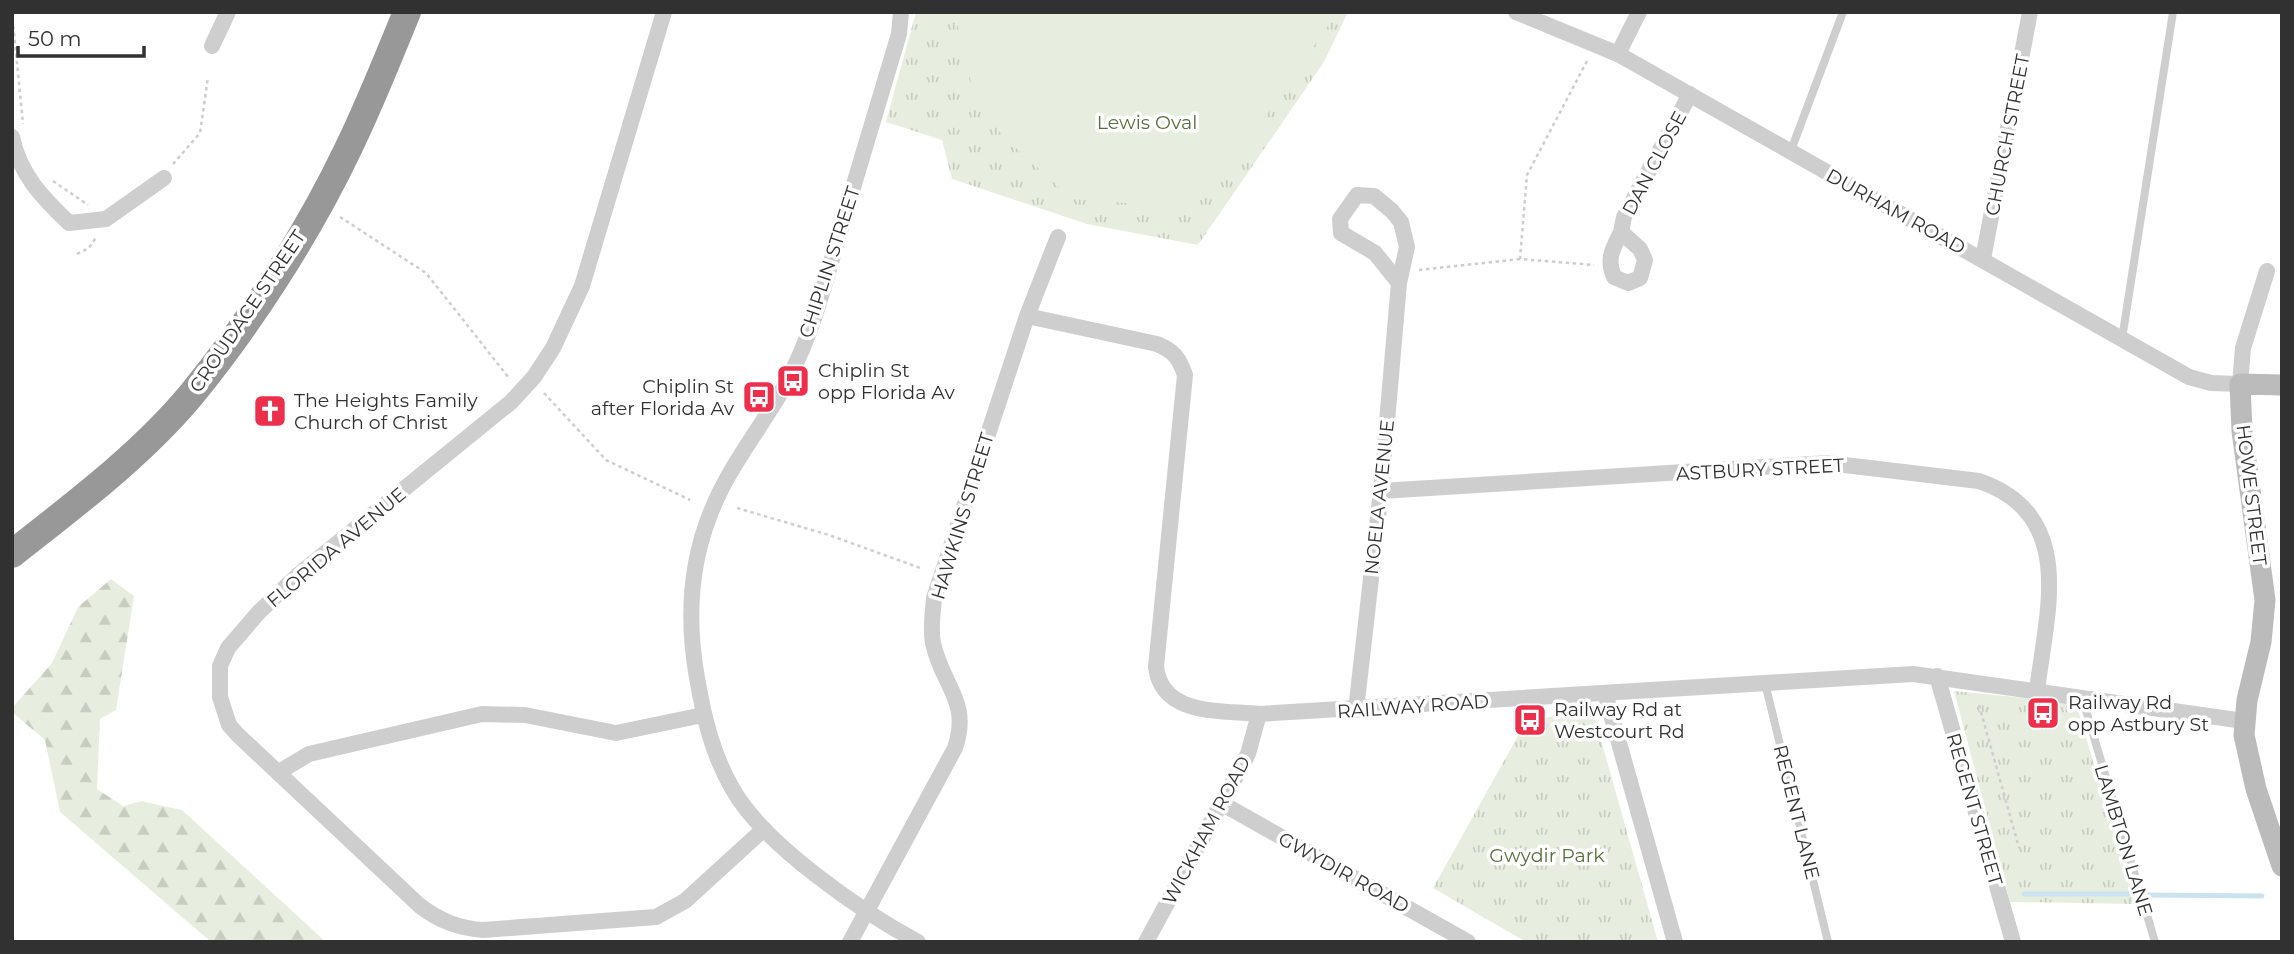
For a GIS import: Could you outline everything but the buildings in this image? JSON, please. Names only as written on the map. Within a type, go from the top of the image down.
[{"type":"highway","name":"CROUDACE STREET","points":[[12,554],[133,455],[189,396],[233,339],[319,204],[348,149],[407,12]]},
{"type":"main road","name":"DURHAM ROAD","points":[[2240,384],[2282,385]]},
{"type":"main road","name":"HOWE STREET","points":[[2240,384],[2242,431],[2265,600],[2260,642],[2244,720],[2250,767],[2282,866]]},
{"type":"street","points":[[212,46],[228,12]]},
{"type":"street","name":"FLORIDA AVENUE","points":[[664,12],[582,286],[563,330],[534,377],[493,419],[297,576],[259,612],[228,648],[220,666],[218,682],[223,712],[238,735],[433,916],[462,928],[526,934],[640,920],[669,912],[764,829]]},
{"type":"street","name":"CHIPLIN STREET","points":[[901,12],[899,34],[807,334],[778,397],[721,489],[703,536],[692,585],[690,644],[703,715],[712,747],[733,791],[764,829],[866,911],[918,942]]},
{"type":"street","name":"DURHAM ROAD","points":[[1516,12],[1618,54],[2189,377],[2211,383],[2240,384]]},
{"type":"street","points":[[1618,54],[1639,12]]},
{"type":"street","name":"CHURCH STREET","points":[[1983,259],[2030,12]]},
{"type":"street","name":"DAN CLOSE","points":[[1621,232],[1630,202],[1690,94]]},
{"type":"street","points":[[18,132],[24,172],[36,191],[69,223],[106,219],[164,178]]},
{"type":"street","name":"NOELA AVENUE","points":[[1356,710],[1381,491],[1399,282],[1407,247],[1401,222],[1374,196],[1357,195],[1340,219],[1341,233],[1375,253],[1399,282]]},
{"type":"street","name":"HAWKINS STREET","points":[[849,942],[955,748],[961,732],[958,704],[933,642],[934,598],[1027,316],[1058,237]]},
{"type":"street","name":"HOWE STREET","points":[[2240,384],[2243,348],[2267,271]]},
{"type":"street","name":"RAILWAY ROAD","points":[[1027,316],[1157,344],[1172,351],[1180,360],[1185,375],[1156,667],[1157,679],[1163,691],[1175,702],[1259,714],[1913,674],[2244,720]]},
{"type":"street","name":"ASTBURY STREET","points":[[1381,491],[1828,463],[1979,481],[2003,491],[2023,507],[2038,527],[2047,551],[2050,584],[2037,691]]},
{"type":"street","name":"REGENT STREET","points":[[1937,676],[2013,942]]},
{"type":"street","points":[[1605,693],[1675,942]]},
{"type":"street","name":"WICKHAM ROAD","points":[[1146,942],[1253,743],[1259,714]]},
{"type":"street","points":[[279,772],[309,754],[482,715],[525,715],[616,733],[703,715]]},
{"type":"street","name":"GWYDIR ROAD","points":[[1221,803],[1468,942]]},
{"type":"lane","points":[[1790,153],[1843,12]]},
{"type":"lane","points":[[2122,339],[2173,12]]},
{"type":"lane","name":"REGENT LANE","points":[[1765,682],[1829,942]]},
{"type":"lane","name":"LAMBTON LANE","points":[[2082,697],[2155,942]]},
{"type":"path","points":[[12,12],[18,132]]},
{"type":"path","points":[[1520,260],[1527,175],[1587,61]]},
{"type":"path","points":[[164,178],[200,133],[208,77]]},
{"type":"path","points":[[51,180],[91,208],[98,219],[95,241],[77,254]]},
{"type":"path","points":[[319,204],[426,273],[509,378]]},
{"type":"path","points":[[1419,270],[1520,260],[1594,265]]},
{"type":"path","points":[[544,393],[606,460],[690,500]]},
{"type":"path","points":[[737,508],[829,535],[923,569]]},
{"type":"path","points":[[1979,705],[2019,848]]},
{"type":"green space","name":"Lewis Oval","points":[[916,12],[1348,12],[1324,62],[1198,245],[1087,224],[952,179],[942,140],[886,122]]},
{"type":"green space","name":"Lewis Oval","points":[[957,12],[1328,12],[1332,20],[1211,196],[1182,207],[1072,199],[1002,135],[978,102],[960,50]]},
{"type":"green space","points":[[111,579],[134,596],[116,710],[100,719],[97,789],[123,806],[141,801],[182,810],[326,942],[211,942],[60,812],[45,740],[12,712],[12,708],[52,663],[78,607]]},
{"type":"green space","points":[[1954,691],[2076,703],[2135,904],[2010,902]]},
{"type":"green space","name":"Gwydir Park","points":[[1594,715],[1658,942],[1526,942],[1433,888],[1528,718]]},
{"type":"waterway","points":[[2024,894],[2132,894]]},
{"type":"waterway","points":[[2149,895],[2262,896]]},
{"type":"place","name":"Chiplin St opp Florida Av","points":[[793,381]]},
{"type":"place","name":"Chiplin St after Florida Av","points":[[759,397]]},
{"type":"place","name":"The Heights Family Church of Christ","points":[[270,411]]},
{"type":"place","name":"Railway Rd opp Astbury St","points":[[2043,713]]},
{"type":"place","name":"Railway Rd at Westcourt Rd","points":[[1530,720]]}]
